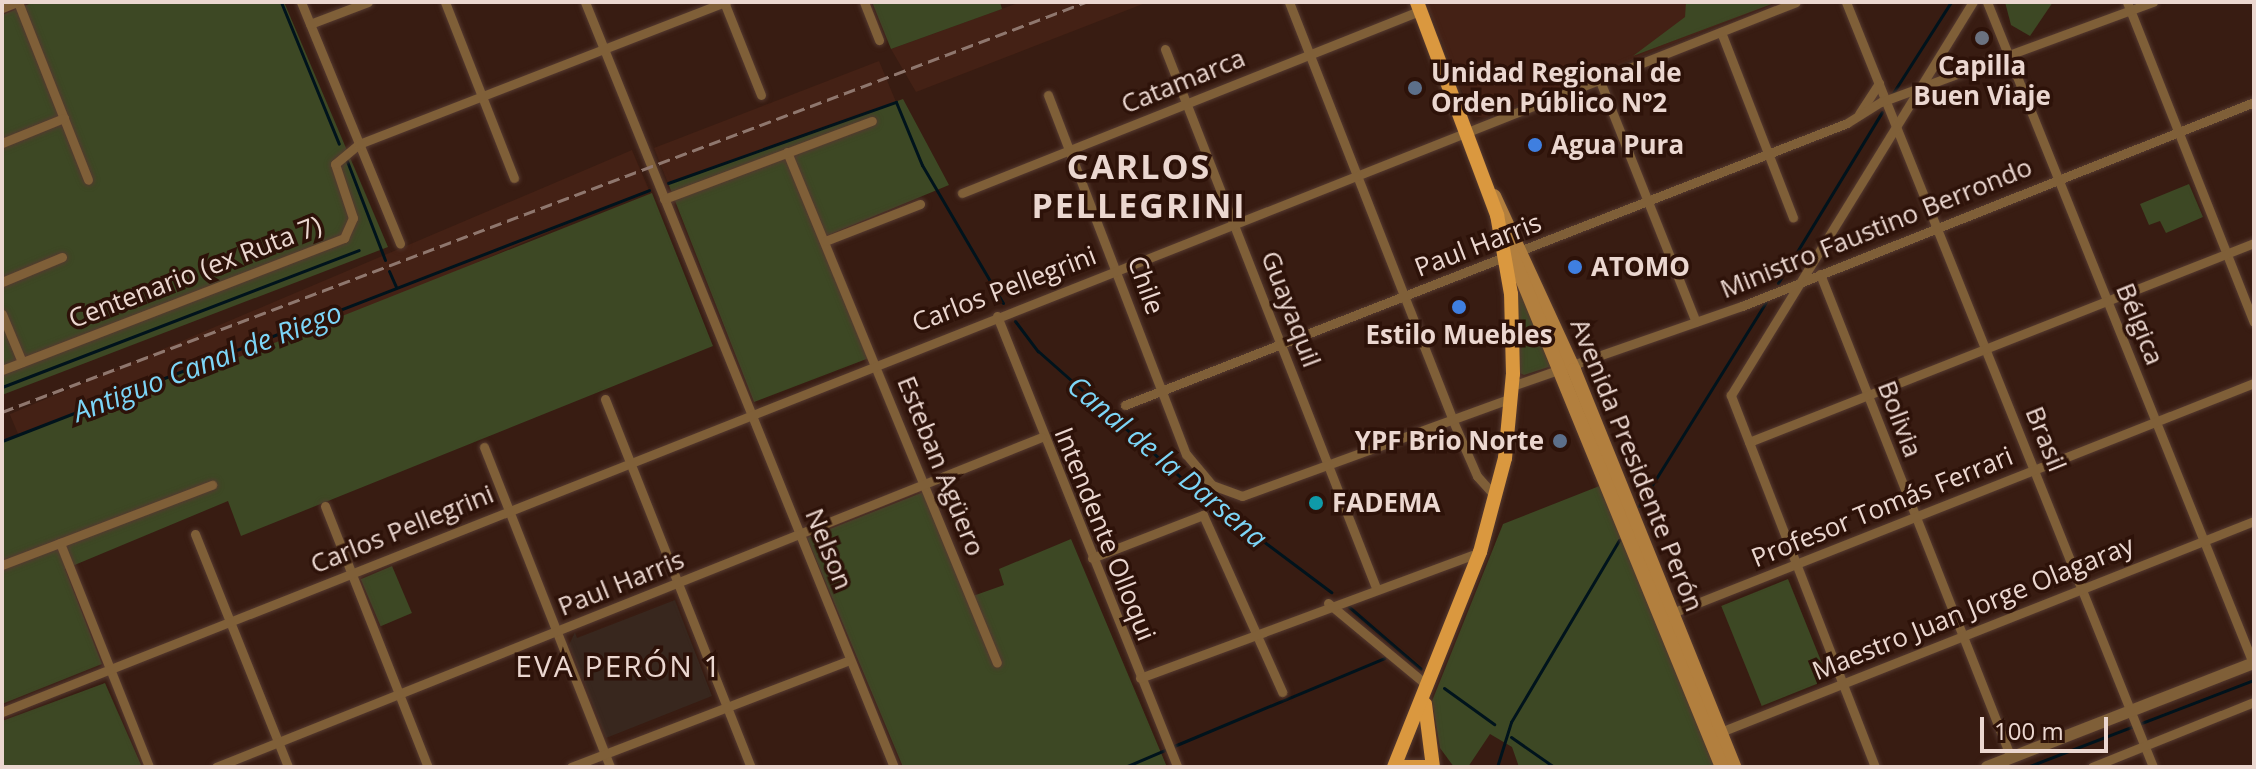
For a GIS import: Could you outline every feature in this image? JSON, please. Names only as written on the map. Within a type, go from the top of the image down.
[{"type":"main road","name":"Avenida Presidente Perón","points":[[1418,6],[1515,254],[1568,372],[1714,734],[1722,767]]},
{"type":"main road","name":"Avenida Presidente Perón","points":[[1488,185],[1498,221],[1515,254]]},
{"type":"main road","points":[[1427,767],[1395,767],[1480,552],[1496,497],[1511,392],[1515,254]]},
{"type":"main road","points":[[1427,688],[1433,767]]},
{"type":"main road","name":"Avenida Presidente Perón","points":[[1714,734],[1734,767]]},
{"type":"street","points":[[2,8],[18,2],[88,180]]},
{"type":"street","points":[[301,2],[400,243]]},
{"type":"street","points":[[310,24],[368,2]]},
{"type":"street","points":[[445,2],[514,178]]},
{"type":"street","name":"Nelson","points":[[585,2],[894,767]]},
{"type":"street","points":[[359,144],[725,2],[761,95]]},
{"type":"street","points":[[864,2],[879,40]]},
{"type":"street","points":[[1289,2],[1453,421],[1477,476],[1496,497]]},
{"type":"street","name":"Carlos Pellegrini","points":[[110,668],[1796,2]]},
{"type":"street","points":[[1846,2],[1877,79],[1852,121]]},
{"type":"street","points":[[1875,767],[1731,395],[1814,276],[1897,128],[1973,2]]},
{"type":"street","name":"Bélgica","points":[[1987,2],[2254,663]]},
{"type":"street","points":[[1917,94],[2009,59],[2129,6],[2153,2]]},
{"type":"street","name":"Catamarca","points":[[962,193],[1309,54],[1418,6]]},
{"type":"street","points":[[2129,6],[2254,322]]},
{"type":"street","points":[[1721,32],[1793,218]]},
{"type":"street","name":"Guayaquil","points":[[1165,49],[1375,585]]},
{"type":"street","name":"Brasil","points":[[1877,79],[2153,767]]},
{"type":"street","points":[[1600,81],[1696,322]]},
{"type":"street","name":"Paul Harris","points":[[1125,405],[1852,121],[1886,102],[1917,94]]},
{"type":"street","name":"Chile","points":[[1048,95],[1192,466],[1212,485]]},
{"type":"street","name":"Ministro Faustino Berrondo","points":[[1212,485],[1242,496],[1453,421],[1511,392],[2254,102]]},
{"type":"street","points":[[2,143],[64,118]]},
{"type":"street","points":[[664,199],[872,121]]},
{"type":"street","name":"Centenario (ex Ruta 7)","points":[[2,370],[344,238],[353,218],[335,164],[359,144]]},
{"type":"street","name":"Esteban Agüero","points":[[787,152],[997,663]]},
{"type":"street","points":[[825,241],[920,204]]},
{"type":"street","points":[[1749,442],[2254,243]]},
{"type":"street","points":[[2,282],[62,257]]},
{"type":"street","name":"Bolivia","points":[[1814,276],[1867,396],[2011,758]]},
{"type":"street","points":[[2,314],[22,362]]},
{"type":"street","name":"Intendente Olloqui","points":[[997,316],[1042,437],[1177,767]]},
{"type":"street","name":"Profesor Tomás Ferrari","points":[[1666,616],[2254,383]]},
{"type":"street","points":[[605,399],[751,767]]},
{"type":"street","name":"Paul Harris","points":[[216,767],[1042,437]]},
{"type":"street","points":[[484,447],[610,767]]},
{"type":"street","points":[[2,565],[212,485]]},
{"type":"street","points":[[325,506],[428,767]]},
{"type":"street","points":[[1092,558],[1203,515],[1257,629],[1282,692]]},
{"type":"street","name":"Maestro Juan Jorge Olagaray","points":[[1714,734],[2254,521]]},
{"type":"street","points":[[195,534],[288,767]]},
{"type":"street","points":[[60,543],[149,767]]},
{"type":"street","points":[[1140,678],[1257,629],[1375,585],[1480,552]]},
{"type":"street","points":[[1328,603],[1427,688]]},
{"type":"street","points":[[571,767],[850,660]]},
{"type":"street","points":[[1987,767],[2254,663]]},
{"type":"street","points":[[2,712],[110,668]]},
{"type":"street","points":[[2092,767],[2254,702]]},
{"type":"shaded area","points":[[1021,2],[1148,2],[916,92],[891,49]]},
{"type":"shaded area","points":[[1426,2],[1777,2],[1485,118],[1472,116]]},
{"type":"shaded area","points":[[879,61],[896,102],[668,183],[654,148]]},
{"type":"shaded area","points":[[632,150],[649,190],[27,454],[10,414]]},
{"type":"shaded area","points":[[675,600],[712,696],[606,738],[569,645],[575,632],[577,638]]},
{"type":"green space","points":[[34,2],[284,2],[388,247],[2,395],[2,15]]},
{"type":"green space","points":[[872,2],[1000,2],[1002,9],[891,49]]},
{"type":"green space","points":[[1686,2],[1777,2],[1633,56],[1685,17]]},
{"type":"green space","points":[[2005,2],[2053,2],[2030,36],[2011,25]]},
{"type":"green space","points":[[903,99],[949,185],[819,239],[869,358],[754,402],[668,183]]},
{"type":"green space","points":[[2189,184],[2203,217],[2166,233],[2160,221],[2149,225],[2140,204]]},
{"type":"green space","points":[[652,193],[713,346],[241,536],[228,501],[65,569],[102,664],[2,704],[2,441],[204,363],[211,368]]},
{"type":"green space","points":[[1516,282],[1552,366],[1524,375],[1520,373]]},
{"type":"green space","points":[[1602,485],[1716,767],[1519,767],[1512,747],[1490,734],[1468,767],[1454,767],[1440,748],[1432,701],[1503,524]]},
{"type":"green space","points":[[926,491],[970,597],[1004,585],[999,569],[1071,539],[1167,767],[903,767],[807,538]]},
{"type":"green space","points":[[392,566],[412,613],[381,626],[361,579]]},
{"type":"green space","points":[[1788,579],[1828,679],[1762,706],[1721,606]]},
{"type":"green space","points":[[105,683],[142,767],[2,767],[2,721]]},
{"type":"waterway","name":"Antiguo Canal de Riego","points":[[281,2],[339,144]]},
{"type":"waterway","points":[[1893,93],[1951,2]]},
{"type":"waterway","name":"Canal de la Darsena","points":[[668,183],[896,102],[922,165],[1003,303]]},
{"type":"waterway","points":[[1778,283],[1882,112]]},
{"type":"waterway","name":"Antiguo Canal de Riego","points":[[347,161],[385,260]]},
{"type":"waterway","name":"Antiguo Canal de Riego","points":[[2,441],[649,190]]},
{"type":"waterway","points":[[2,387],[359,250]]},
{"type":"waterway","name":"Antiguo Canal de Riego","points":[[389,271],[396,287]]},
{"type":"waterway","points":[[1639,506],[1766,302]]},
{"type":"waterway","name":"Canal de la Darsena","points":[[1015,321],[1038,351],[1196,491],[1331,592]]},
{"type":"waterway","points":[[1497,767],[1511,722],[1619,540]]},
{"type":"waterway","name":"Canal de la Darsena","points":[[1348,606],[1421,669]]},
{"type":"waterway","points":[[1174,746],[1384,658]]},
{"type":"waterway","name":"Canal de la Darsena","points":[[2027,767],[2254,680]]},
{"type":"waterway","name":"Canal de la Darsena","points":[[1444,688],[1494,724]]},
{"type":"waterway","name":"Canal de la Darsena","points":[[1511,737],[1554,767]]},
{"type":"waterway","points":[[1125,767],[1165,750]]},
{"type":"railway","points":[[2,412],[1086,2]]},
{"type":"place","name":"Capilla Buen Viaje","points":[[1982,38]]},
{"type":"place","name":"Unidad Regional de Orden Público Nº2","points":[[1415,88]]},
{"type":"place","name":"Agua Pura","points":[[1535,145]]},
{"type":"place","name":"ATOMO","points":[[1575,267]]},
{"type":"place","name":"Estilo Muebles","points":[[1459,307]]},
{"type":"place","name":"YPF Brio Norte","points":[[1560,441]]},
{"type":"place","name":"FADEMA","points":[[1316,503]]},
{"type":"district","name":"CARLOS PELLEGRINI","points":[[1139,186]]},
{"type":"district","name":"EVA PERÓN 1","points":[[619,666]]}]
